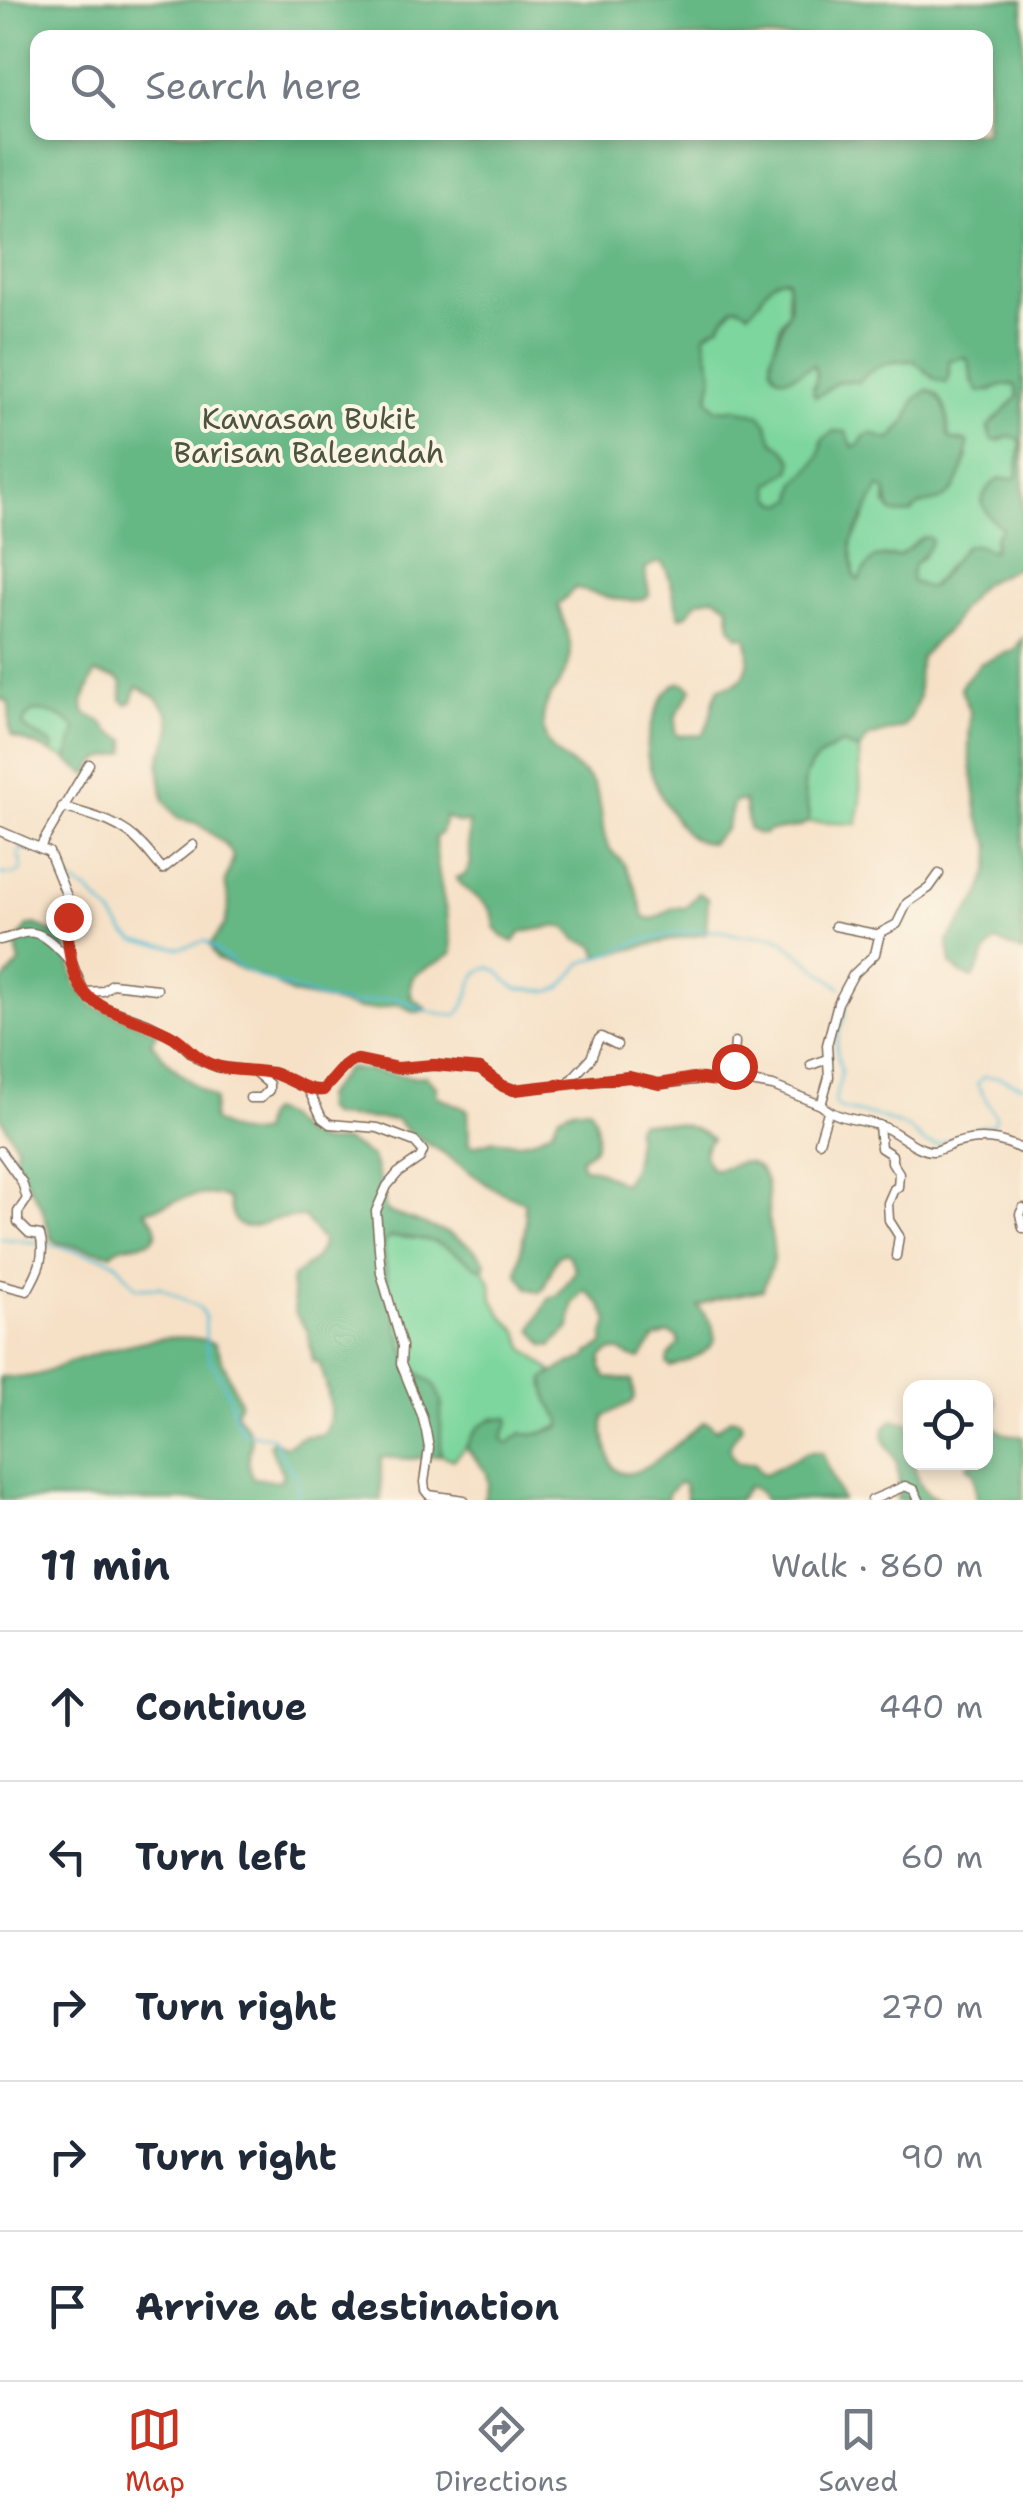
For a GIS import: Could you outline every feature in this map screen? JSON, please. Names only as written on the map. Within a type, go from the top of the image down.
[{"type":"street","points":[[40,847],[89,764]]},
{"type":"street","points":[[62,807],[123,829],[164,870],[193,845]]},
{"type":"street","points":[[0,831],[48,851],[68,903],[67,934],[72,963],[84,992],[98,1005],[174,1037],[198,1059],[217,1067],[274,1073],[308,1089],[323,1090],[344,1066],[358,1060],[397,1068],[434,1065],[480,1069],[514,1090],[629,1077],[659,1084],[693,1078],[752,1082],[773,1086],[841,1118],[879,1125],[924,1150],[936,1151],[964,1140],[986,1138],[1023,1150]]},
{"type":"street","points":[[835,926],[880,934],[897,924],[907,903],[929,888],[939,874]]},
{"type":"street","points":[[0,940],[36,933],[72,963]]},
{"type":"street","points":[[820,1142],[829,1077],[830,1031],[843,992],[874,954],[880,934]]},
{"type":"street","points":[[84,992],[103,990],[112,984],[157,989]]},
{"type":"street","points":[[568,1083],[591,1058],[598,1040],[607,1039],[617,1045]]},
{"type":"street","points":[[735,1042],[736,1083]]},
{"type":"street","points":[[811,1065],[828,1059]]},
{"type":"street","points":[[250,1098],[264,1096],[269,1087],[255,1072]]},
{"type":"street","points":[[308,1089],[322,1118],[330,1124],[378,1128],[415,1142],[424,1151],[386,1186],[376,1211],[381,1273],[402,1346],[401,1364],[426,1431],[425,1490],[464,1500]]},
{"type":"street","points":[[879,1125],[881,1148],[892,1155],[899,1174],[898,1187],[888,1204],[890,1222],[900,1236],[896,1256]]},
{"type":"street","points":[[0,1151],[21,1180],[27,1198],[18,1212],[18,1222],[42,1242],[40,1267],[27,1291],[0,1284]]},
{"type":"street","points":[[1023,1208],[1023,1228]]},
{"type":"street","points":[[872,1500],[905,1486],[914,1490],[919,1500]]},
{"type":"green space","name":"Kawasan Bukit Barisan Baleendah","points":[[0,0],[1023,0],[1023,568],[982,584],[952,625],[921,657],[919,697],[904,727],[869,737],[859,750],[842,744],[815,761],[804,790],[809,822],[758,834],[749,829],[744,801],[734,802],[726,829],[711,843],[697,840],[682,828],[658,790],[650,768],[648,743],[660,703],[674,684],[683,683],[692,689],[676,715],[675,733],[702,735],[719,688],[736,683],[745,674],[747,642],[745,636],[739,637],[731,628],[728,605],[714,597],[698,601],[680,617],[666,569],[662,563],[656,563],[646,568],[649,596],[642,599],[613,598],[575,588],[558,605],[571,651],[567,668],[544,713],[549,744],[593,784],[607,844],[629,873],[644,917],[654,919],[674,907],[685,908],[699,893],[708,899],[706,933],[597,956],[593,945],[577,940],[559,926],[521,932],[514,942],[503,937],[495,928],[491,911],[456,878],[465,875],[471,863],[469,823],[445,817],[441,833],[435,838],[452,952],[412,980],[412,998],[426,1011],[415,1012],[398,1004],[357,1009],[293,994],[217,959],[210,945],[225,924],[229,904],[225,882],[233,859],[224,843],[197,823],[179,819],[164,801],[159,766],[171,726],[168,713],[157,698],[137,686],[132,702],[126,704],[122,700],[122,683],[117,678],[95,673],[83,702],[84,713],[126,740],[126,752],[98,761],[88,775],[69,762],[76,729],[72,725],[44,712],[33,711],[25,719],[26,729],[54,747],[51,752],[12,736],[8,702],[0,699]],"holes":[[[783,278],[788,280],[788,313],[771,358],[772,367],[776,374],[787,378],[814,365],[816,397],[837,382],[858,382],[877,367],[898,361],[914,361],[936,380],[946,383],[949,360],[966,357],[979,392],[1016,386],[1018,397],[989,426],[994,441],[1010,436],[1021,440],[1017,475],[1014,479],[995,481],[983,498],[988,514],[1002,528],[996,535],[993,551],[966,545],[928,588],[912,582],[911,575],[932,540],[922,538],[899,556],[875,558],[859,580],[854,576],[851,542],[879,487],[885,489],[893,512],[911,513],[921,504],[946,496],[960,475],[968,442],[952,440],[948,435],[945,409],[928,390],[915,399],[907,420],[891,439],[870,434],[853,447],[846,432],[834,431],[822,440],[817,459],[796,483],[794,499],[784,504],[774,500],[770,484],[790,471],[793,460],[773,441],[760,415],[734,408],[717,409],[708,399],[712,374],[705,334],[719,325],[733,307],[749,312],[772,284]]]},
{"type":"green space","points":[[788,280],[788,313],[781,323],[771,360],[779,375],[790,377],[814,364],[817,376],[813,387],[821,394],[837,382],[857,382],[876,368],[898,362],[914,361],[927,372],[949,378],[949,360],[966,357],[972,383],[991,391],[1006,384],[1016,386],[1018,397],[988,431],[999,441],[1010,436],[1021,440],[1017,475],[1014,479],[1001,478],[988,490],[982,504],[1003,528],[994,541],[993,552],[976,545],[950,564],[929,588],[911,582],[910,577],[912,567],[924,556],[922,538],[899,556],[881,556],[858,581],[854,576],[851,542],[879,487],[885,489],[886,505],[915,509],[918,504],[954,489],[968,457],[963,440],[951,440],[948,435],[938,395],[928,390],[915,399],[907,420],[891,439],[875,434],[864,436],[858,447],[852,447],[835,431],[822,440],[817,459],[796,483],[794,499],[784,504],[769,495],[770,484],[790,471],[783,448],[773,441],[767,425],[734,408],[717,409],[708,399],[712,380],[705,334],[719,325],[733,307],[760,301],[771,283]]},
{"type":"green space","points":[[1023,638],[1023,952],[997,941],[988,949],[973,978],[961,974],[951,964],[948,941],[980,895],[990,866],[991,846],[978,817],[969,748],[970,712],[961,689],[981,663],[1014,650]]},
{"type":"green space","points":[[33,711],[56,715],[76,729],[68,759],[51,752],[51,743],[23,725]]},
{"type":"green space","points":[[842,744],[859,750],[861,801],[857,824],[809,822],[804,788],[808,771],[818,758]]},
{"type":"green space","points":[[35,924],[65,939],[76,985],[93,1006],[158,1032],[151,1042],[180,1073],[215,1099],[212,1120],[235,1132],[254,1134],[261,1132],[270,1111],[285,1117],[303,1135],[322,1143],[345,1141],[372,1157],[386,1211],[455,1237],[468,1244],[486,1264],[483,1269],[477,1267],[448,1248],[422,1239],[391,1237],[383,1243],[389,1294],[403,1346],[414,1369],[434,1384],[441,1400],[441,1455],[381,1457],[381,1500],[0,1500],[0,1377],[38,1375],[127,1345],[183,1337],[215,1344],[240,1402],[236,1412],[250,1435],[248,1464],[253,1478],[279,1481],[283,1475],[269,1445],[273,1440],[285,1446],[303,1437],[324,1434],[330,1418],[325,1379],[319,1362],[313,1361],[308,1332],[295,1313],[293,1276],[315,1258],[322,1241],[304,1217],[241,1226],[234,1220],[228,1199],[207,1194],[145,1211],[155,1224],[156,1236],[111,1254],[58,1243],[51,1238],[42,1208],[14,1159],[17,1147],[0,1116],[0,985],[20,963],[15,943],[28,926]]},
{"type":"green space","points":[[347,1068],[426,1076],[436,1086],[437,1096],[468,1110],[469,1144],[474,1146],[494,1140],[517,1143],[534,1139],[553,1129],[558,1116],[588,1107],[597,1138],[593,1149],[581,1158],[581,1164],[623,1184],[633,1163],[636,1126],[640,1122],[678,1124],[703,1133],[712,1139],[704,1154],[712,1169],[746,1162],[757,1167],[767,1188],[773,1250],[763,1290],[698,1306],[712,1325],[715,1339],[707,1350],[689,1360],[670,1367],[667,1363],[679,1344],[678,1338],[669,1333],[655,1338],[641,1358],[614,1350],[602,1357],[601,1368],[606,1378],[632,1380],[635,1397],[604,1416],[606,1444],[618,1472],[629,1473],[671,1450],[703,1422],[716,1430],[730,1418],[740,1420],[742,1426],[730,1448],[738,1463],[754,1463],[765,1474],[808,1452],[822,1452],[842,1500],[764,1500],[759,1491],[749,1486],[738,1500],[687,1500],[684,1484],[678,1483],[667,1500],[483,1500],[489,1484],[487,1473],[466,1447],[474,1433],[487,1421],[509,1417],[502,1438],[507,1444],[522,1433],[539,1434],[561,1427],[548,1400],[544,1379],[603,1345],[609,1321],[600,1304],[585,1290],[573,1303],[570,1328],[551,1346],[544,1345],[532,1329],[549,1298],[558,1295],[576,1270],[568,1255],[557,1257],[543,1289],[539,1292],[528,1288],[517,1273],[526,1223],[524,1202],[492,1188],[396,1120],[331,1116],[324,1109],[324,1097]]},
{"type":"green space","points":[[391,1237],[437,1243],[483,1269],[501,1314],[518,1331],[525,1349],[553,1372],[544,1380],[548,1400],[562,1421],[561,1426],[539,1434],[522,1433],[507,1444],[501,1438],[509,1422],[495,1417],[482,1426],[453,1460],[441,1455],[442,1405],[413,1367],[392,1307],[382,1244]]},
{"type":"green space","points":[[993,1396],[994,1426],[1002,1433],[1023,1437],[1023,1500],[977,1500],[971,1470],[993,1470]]},
{"type":"green space","points":[[893,1420],[903,1422],[903,1470],[916,1470],[926,1491],[943,1500],[897,1500],[897,1465],[883,1436]]},
{"type":"waterway","points":[[0,874],[18,872],[22,867],[20,850],[34,848]]},
{"type":"waterway","points":[[63,877],[88,891],[136,941],[180,948],[205,941],[258,977],[318,998],[353,1005],[395,997],[426,1011],[456,1016],[475,977],[488,967],[518,989],[551,991],[561,988],[582,963],[636,942],[690,931],[773,936],[841,988]]},
{"type":"waterway","points":[[847,994],[837,1045],[841,1072],[835,1104],[841,1109],[879,1117],[908,1128],[925,1143],[939,1145],[971,1129],[994,1124],[996,1117],[977,1084],[983,1077],[997,1077],[1023,1086]]},
{"type":"waterway","points":[[0,1238],[39,1243]]},
{"type":"waterway","points":[[47,1244],[106,1258],[116,1263],[137,1288],[160,1287],[200,1308],[205,1317],[209,1358],[226,1388],[237,1422],[244,1433],[272,1437],[296,1479],[296,1500]]},
{"type":"route","points":[[68,917],[72,963],[84,992],[98,1005],[174,1037],[198,1059],[217,1067],[274,1073],[315,1091],[323,1090],[344,1066],[358,1060],[397,1068],[434,1065],[480,1069],[514,1090],[629,1077],[659,1084],[703,1078],[728,1084],[736,1083],[734,1066]]}]
